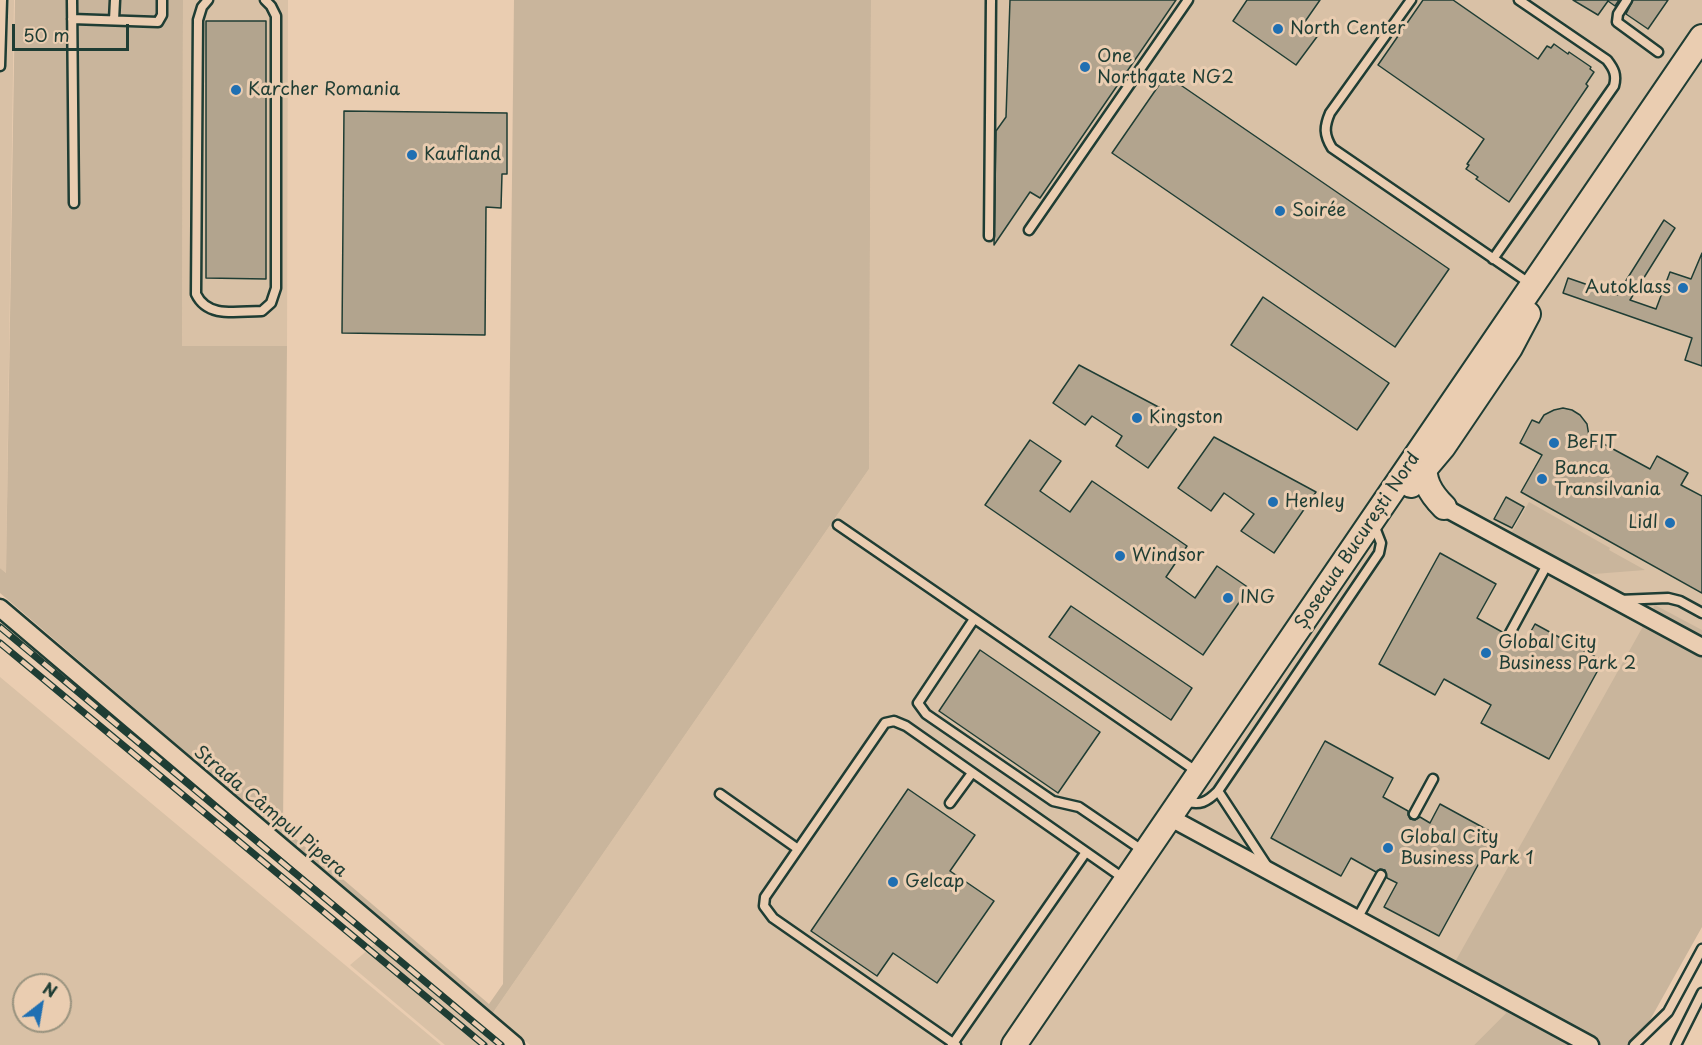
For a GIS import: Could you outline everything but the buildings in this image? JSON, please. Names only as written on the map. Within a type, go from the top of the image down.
[{"type":"main road","name":"Șoseaua București Nord","points":[[1014,1045],[1371,521],[1396,494],[1432,431],[1699,47]]},
{"type":"main road","points":[[1396,494],[1424,472],[1518,334],[1532,302],[1532,286]]},
{"type":"main road","points":[[1432,431],[1426,446],[1424,472],[1430,491],[1444,507]]},
{"type":"street","points":[[1396,494],[1421,495],[1702,646]]},
{"type":"street","name":"Strada Câmpul Pipera","points":[[0,608],[515,1045]]},
{"type":"street","points":[[1175,808],[1272,873],[1590,1045]]},
{"type":"lane","points":[[0,66],[2,0]]},
{"type":"lane","points":[[72,0],[74,203]]},
{"type":"lane","points":[[114,20],[115,0]]},
{"type":"lane","points":[[72,19],[158,22],[162,15],[162,0]]},
{"type":"lane","points":[[208,0],[202,7],[198,20],[196,294],[205,307],[213,311],[262,311],[271,303],[276,288],[276,16],[265,0]]},
{"type":"lane","points":[[988,236],[991,0]]},
{"type":"lane","points":[[1029,230],[1188,0]]},
{"type":"lane","points":[[1411,0],[1330,113],[1326,123],[1326,138],[1332,148],[1532,286]]},
{"type":"lane","points":[[1493,259],[1614,86],[1616,78],[1607,60],[1519,0]]},
{"type":"lane","points":[[1627,0],[1618,14],[1617,22],[1658,52]]},
{"type":"lane","points":[[1175,808],[1201,804],[1218,791],[1379,553],[1381,543],[1378,532],[1371,521]]},
{"type":"lane","points":[[838,525],[1199,773]]},
{"type":"lane","points":[[1510,633],[1548,563]]},
{"type":"lane","points":[[1616,600],[1668,598],[1680,601],[1702,614]]},
{"type":"lane","points":[[974,619],[918,703],[926,714],[1053,801],[1079,807],[1145,852]]},
{"type":"lane","points":[[1086,852],[954,1044],[768,913],[764,906],[765,897],[885,723],[894,721],[906,726],[972,773],[1086,852],[1126,880]]},
{"type":"lane","points":[[950,803],[972,773]]},
{"type":"lane","points":[[1414,814],[1433,778]]},
{"type":"lane","points":[[1218,791],[1272,873]]},
{"type":"lane","points":[[720,794],[798,849]]},
{"type":"lane","points":[[1358,919],[1381,875]]},
{"type":"lane","points":[[1634,1045],[1668,1012],[1702,949]]},
{"type":"lane","points":[[1676,1045],[1702,993]]},
{"type":"shaded area","points":[[0,0],[14,0],[6,573],[0,568]]},
{"type":"shaded area","points":[[15,0],[183,0],[182,346],[287,346],[283,828],[489,1004],[503,984],[514,0],[871,0],[869,469],[492,1014],[0,593],[0,568],[6,573]]},
{"type":"shaded area","points":[[183,0],[288,0],[287,346],[182,346]]},
{"type":"shaded area","points":[[871,0],[1702,0],[1702,647],[1446,979],[1506,1013],[1474,1045],[530,1045],[492,1014],[869,469]]},
{"type":"shaded area","points":[[1529,502],[1645,570],[1594,574],[1582,571],[1512,532]]},
{"type":"shaded area","points":[[1655,605],[1702,630],[1702,927],[1636,1045],[1474,1045],[1506,1013],[1446,978]]},
{"type":"shaded area","points":[[0,677],[441,1045],[0,1045]]},
{"type":"shaded area","points":[[381,939],[509,1045],[445,1045],[350,965]]},
{"type":"railway","points":[[0,627],[501,1045]]},
{"type":"railway","points":[[0,643],[484,1045]]},
{"type":"place","name":"North Center","points":[[1278,29]]},
{"type":"place","name":"One Northgate NG2","points":[[1085,67]]},
{"type":"place","name":"Karcher Romania","points":[[236,90]]},
{"type":"place","name":"Kaufland","points":[[412,155]]},
{"type":"place","name":"Soirée","points":[[1280,211]]},
{"type":"place","name":"Autoklass","points":[[1683,288]]},
{"type":"place","name":"Kingston","points":[[1137,418]]},
{"type":"place","name":"BeFIT","points":[[1554,443]]},
{"type":"place","name":"Banca Transilvania","points":[[1542,479]]},
{"type":"place","name":"Henley","points":[[1273,502]]},
{"type":"place","name":"Lidl","points":[[1670,523]]},
{"type":"place","name":"Windsor","points":[[1120,556]]},
{"type":"place","name":"ING","points":[[1228,598]]},
{"type":"place","name":"Global City Business Park 2","points":[[1486,653]]},
{"type":"place","name":"Global City Business Park 1","points":[[1388,848]]},
{"type":"place","name":"Gelcap","points":[[893,882]]}]
